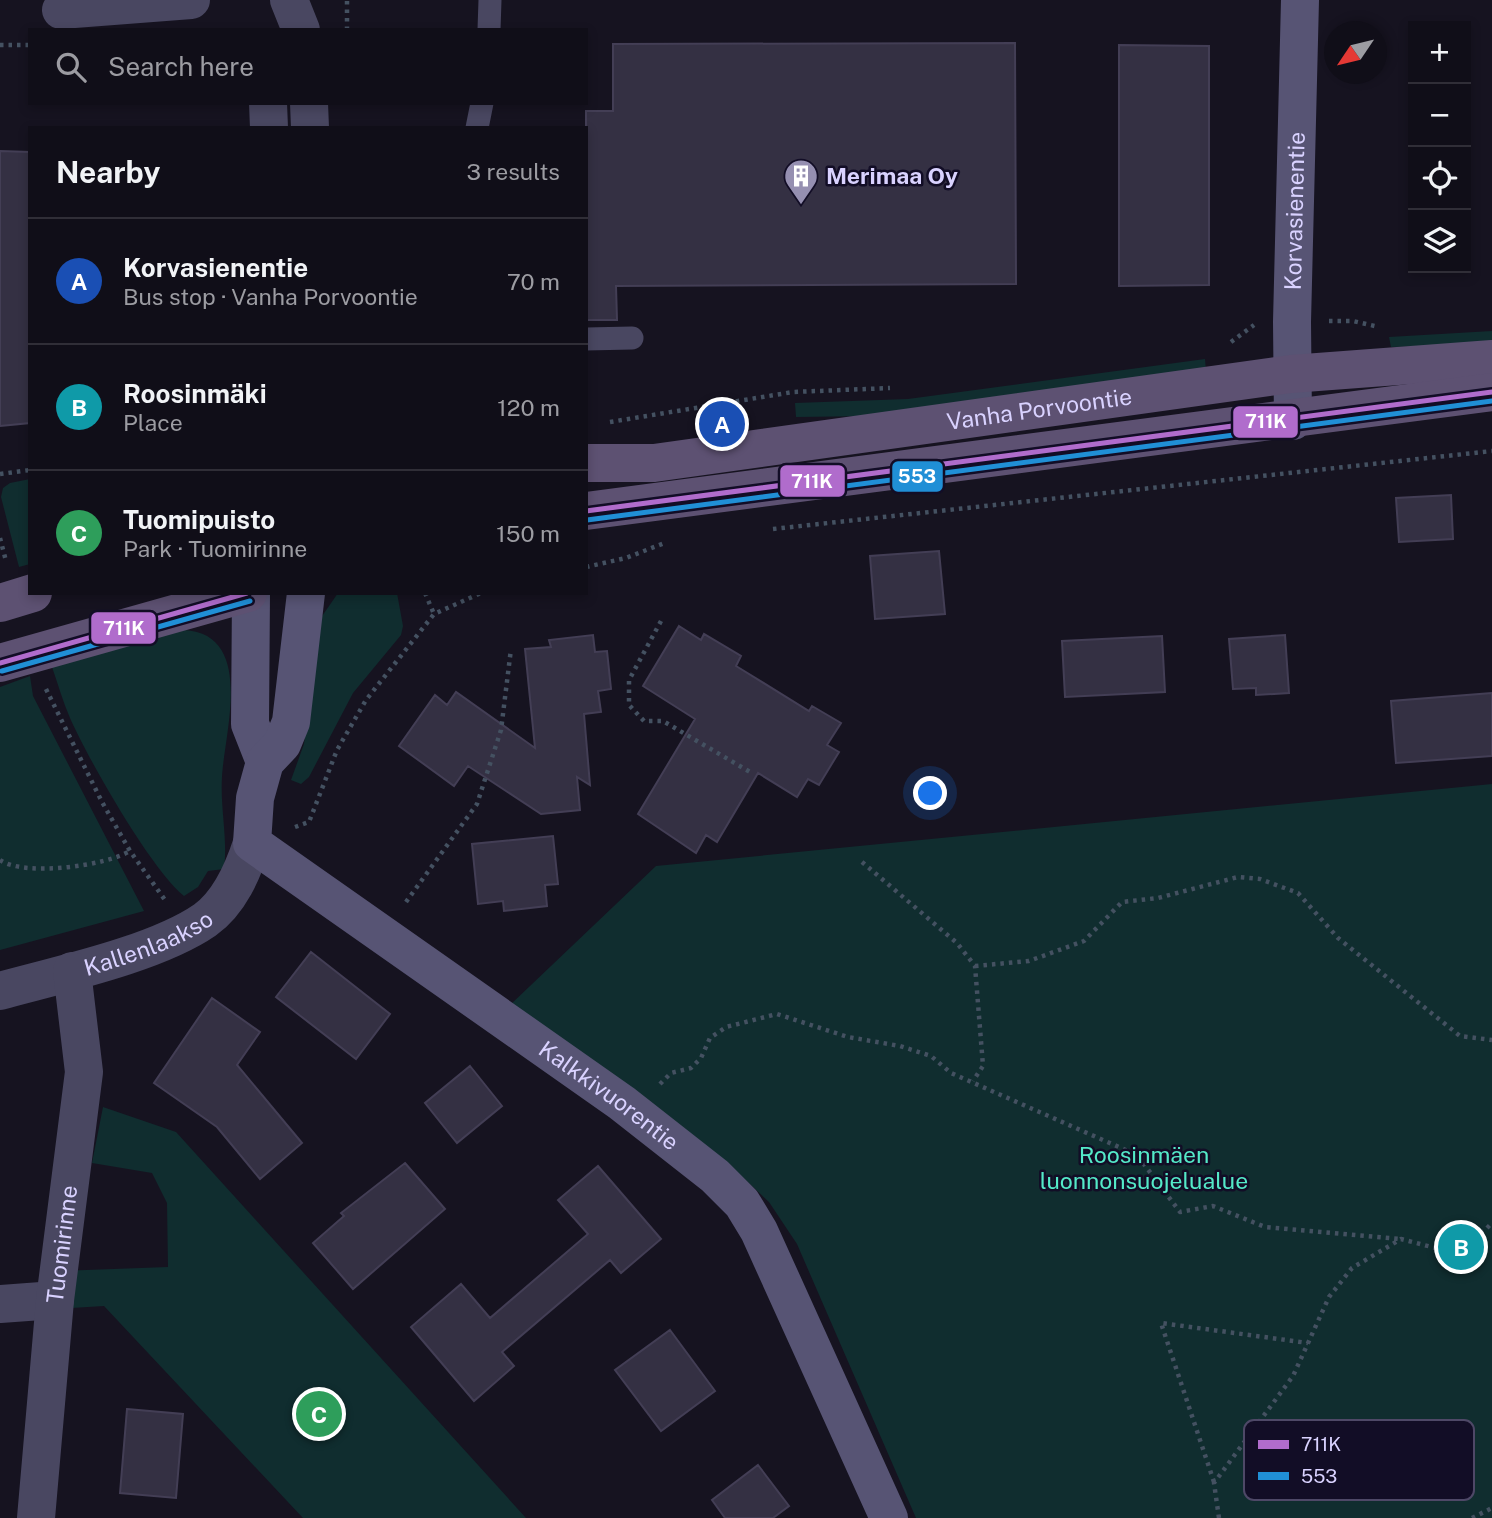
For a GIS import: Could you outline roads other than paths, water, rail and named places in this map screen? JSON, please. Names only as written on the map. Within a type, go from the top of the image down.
[{"type":"main road","name":"Vanha Porvoontie","points":[[588,463],[654,463],[1291,374],[1492,359]]},
{"type":"main road","name":"Vanha Porvoontie","points":[[588,511],[1293,421],[1492,392]]},
{"type":"main road","points":[[0,663],[243,595]]},
{"type":"street","points":[[61,10],[191,0]]},
{"type":"street","points":[[275,28],[283,0]]},
{"type":"street","points":[[289,0],[300,28]]},
{"type":"street","name":"Korvasienentie","points":[[1293,421],[1291,374],[1300,0]]},
{"type":"street","points":[[268,105],[269,126]]},
{"type":"street","points":[[309,105],[310,126]]},
{"type":"street","points":[[250,595],[250,724],[265,762]]},
{"type":"street","points":[[252,843],[255,799],[265,762],[282,744],[291,722],[306,595]]},
{"type":"street","name":"Kallenlaakso","points":[[0,991],[149,946],[205,920],[230,892],[244,868],[252,843]]},
{"type":"street","name":"Kalkkivuorentie","points":[[252,843],[622,1103],[715,1176],[742,1203],[759,1231],[889,1518]]},
{"type":"street","name":"Tuomirinne","points":[[36,1518],[55,1300],[84,1073],[72,971]]},
{"type":"street","points":[[0,1304],[55,1300]]},
{"type":"lane","points":[[489,28],[490,0]]},
{"type":"lane","points":[[477,126],[482,105]]},
{"type":"lane","points":[[588,339],[632,338]]},
{"type":"place","name":"Merimaa Oy","points":[[801,206]]},
{"type":"place","name":"Korvasienentie","points":[[722,424]]},
{"type":"place","name":"Roosinmäki","points":[[1461,1247]]},
{"type":"place","name":"Tuomipuisto","points":[[319,1414]]},
{"type":"park label","name":"Roosinmäen luonnonsuojelualue","points":[[1144,1168]]}]
